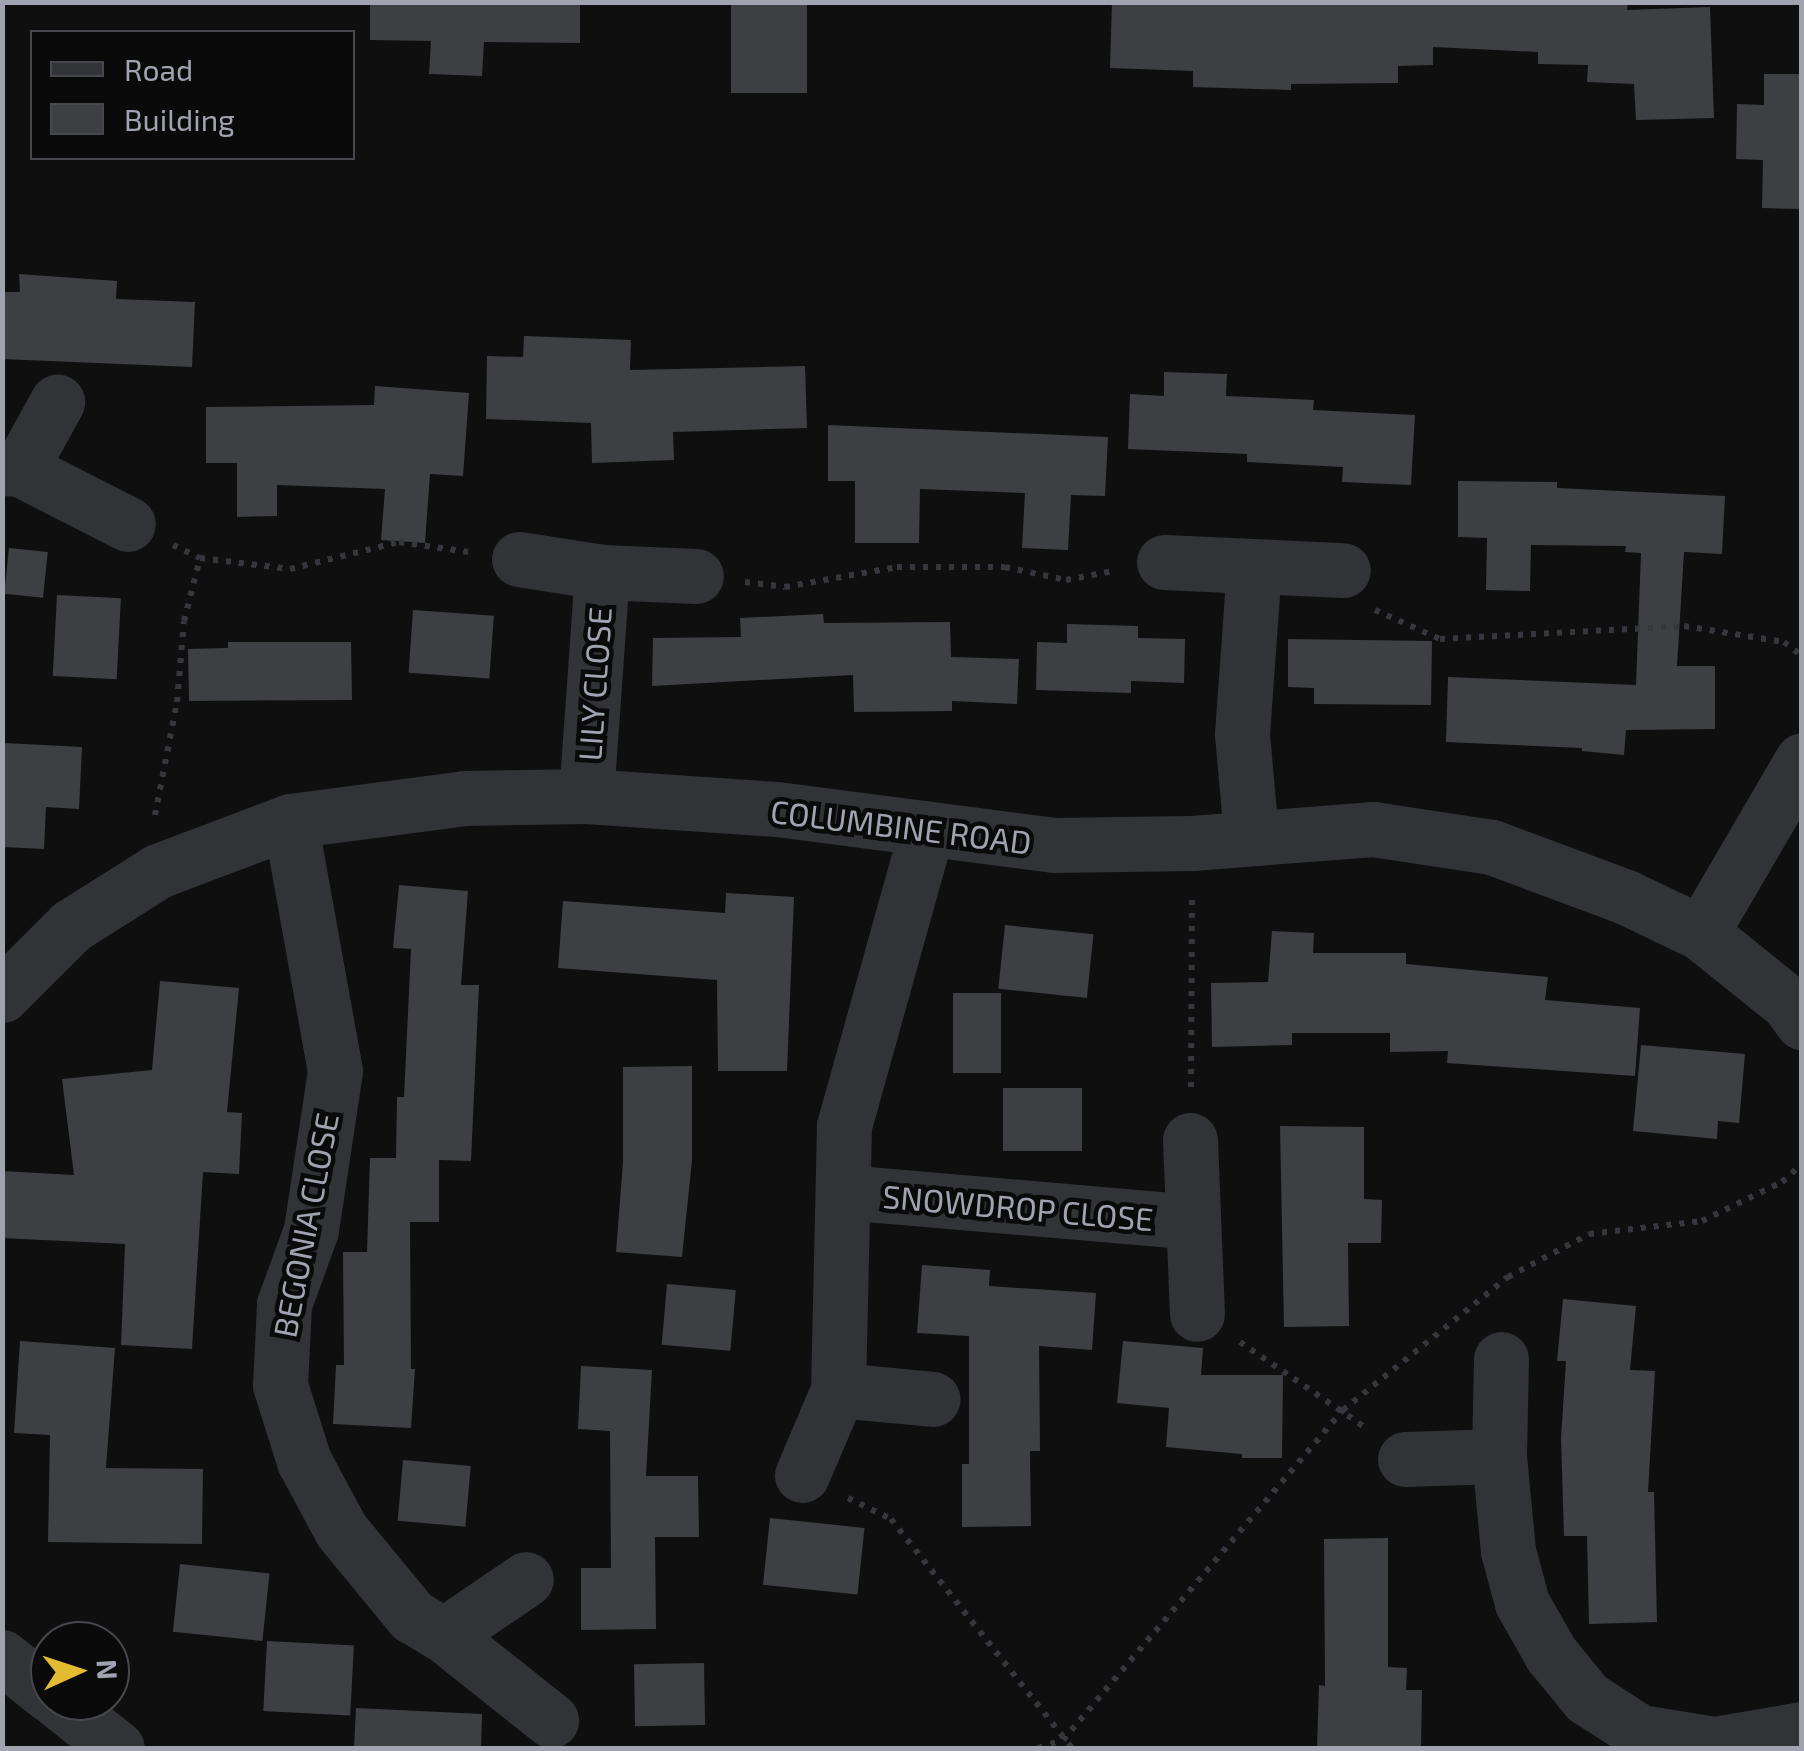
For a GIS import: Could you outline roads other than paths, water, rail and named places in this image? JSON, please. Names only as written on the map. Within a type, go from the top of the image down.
[{"type":"street","points":[[58,402],[11,468],[128,524]]},
{"type":"street","name":"LILY CLOSE","points":[[519,558],[602,572],[696,576]]},
{"type":"street","points":[[1164,562],[1343,570]]},
{"type":"street","points":[[1251,835],[1242,734],[1254,566]]},
{"type":"street","name":"LILY CLOSE","points":[[586,796],[602,572]]},
{"type":"street","points":[[1701,933],[1802,760]]},
{"type":"street","name":"COLUMBINE ROAD","points":[[2,995],[71,926],[158,871],[290,821],[465,798],[586,796],[777,810],[1052,844],[1192,843],[1251,835],[1373,829],[1492,847],[1626,898],[1701,933],[1788,1003],[1802,1022]]},
{"type":"street","name":"BEGONIA CLOSE","points":[[290,821],[335,1072],[311,1230],[284,1304],[280,1385],[304,1461],[340,1530],[412,1616],[444,1635],[551,1720]]},
{"type":"street","name":"SNOWDROP CLOSE","points":[[802,1475],[838,1390],[844,1126],[928,828]]},
{"type":"street","name":"SNOWDROP CLOSE","points":[[1190,1140],[1197,1314]]},
{"type":"street","name":"SNOWDROP CLOSE","points":[[844,1192],[1191,1222]]},
{"type":"street","points":[[1501,1359],[1499,1456],[1508,1551],[1522,1604],[1551,1654],[1587,1698],[1640,1732],[1714,1744],[1802,1729]]},
{"type":"street","points":[[838,1390],[933,1399]]},
{"type":"street","points":[[1405,1458],[1499,1456]]},
{"type":"street","points":[[444,1635],[526,1579]]},
{"type":"street","points":[[2,1657],[30,1679]]},
{"type":"street","points":[[84,1721],[118,1748]]}]
